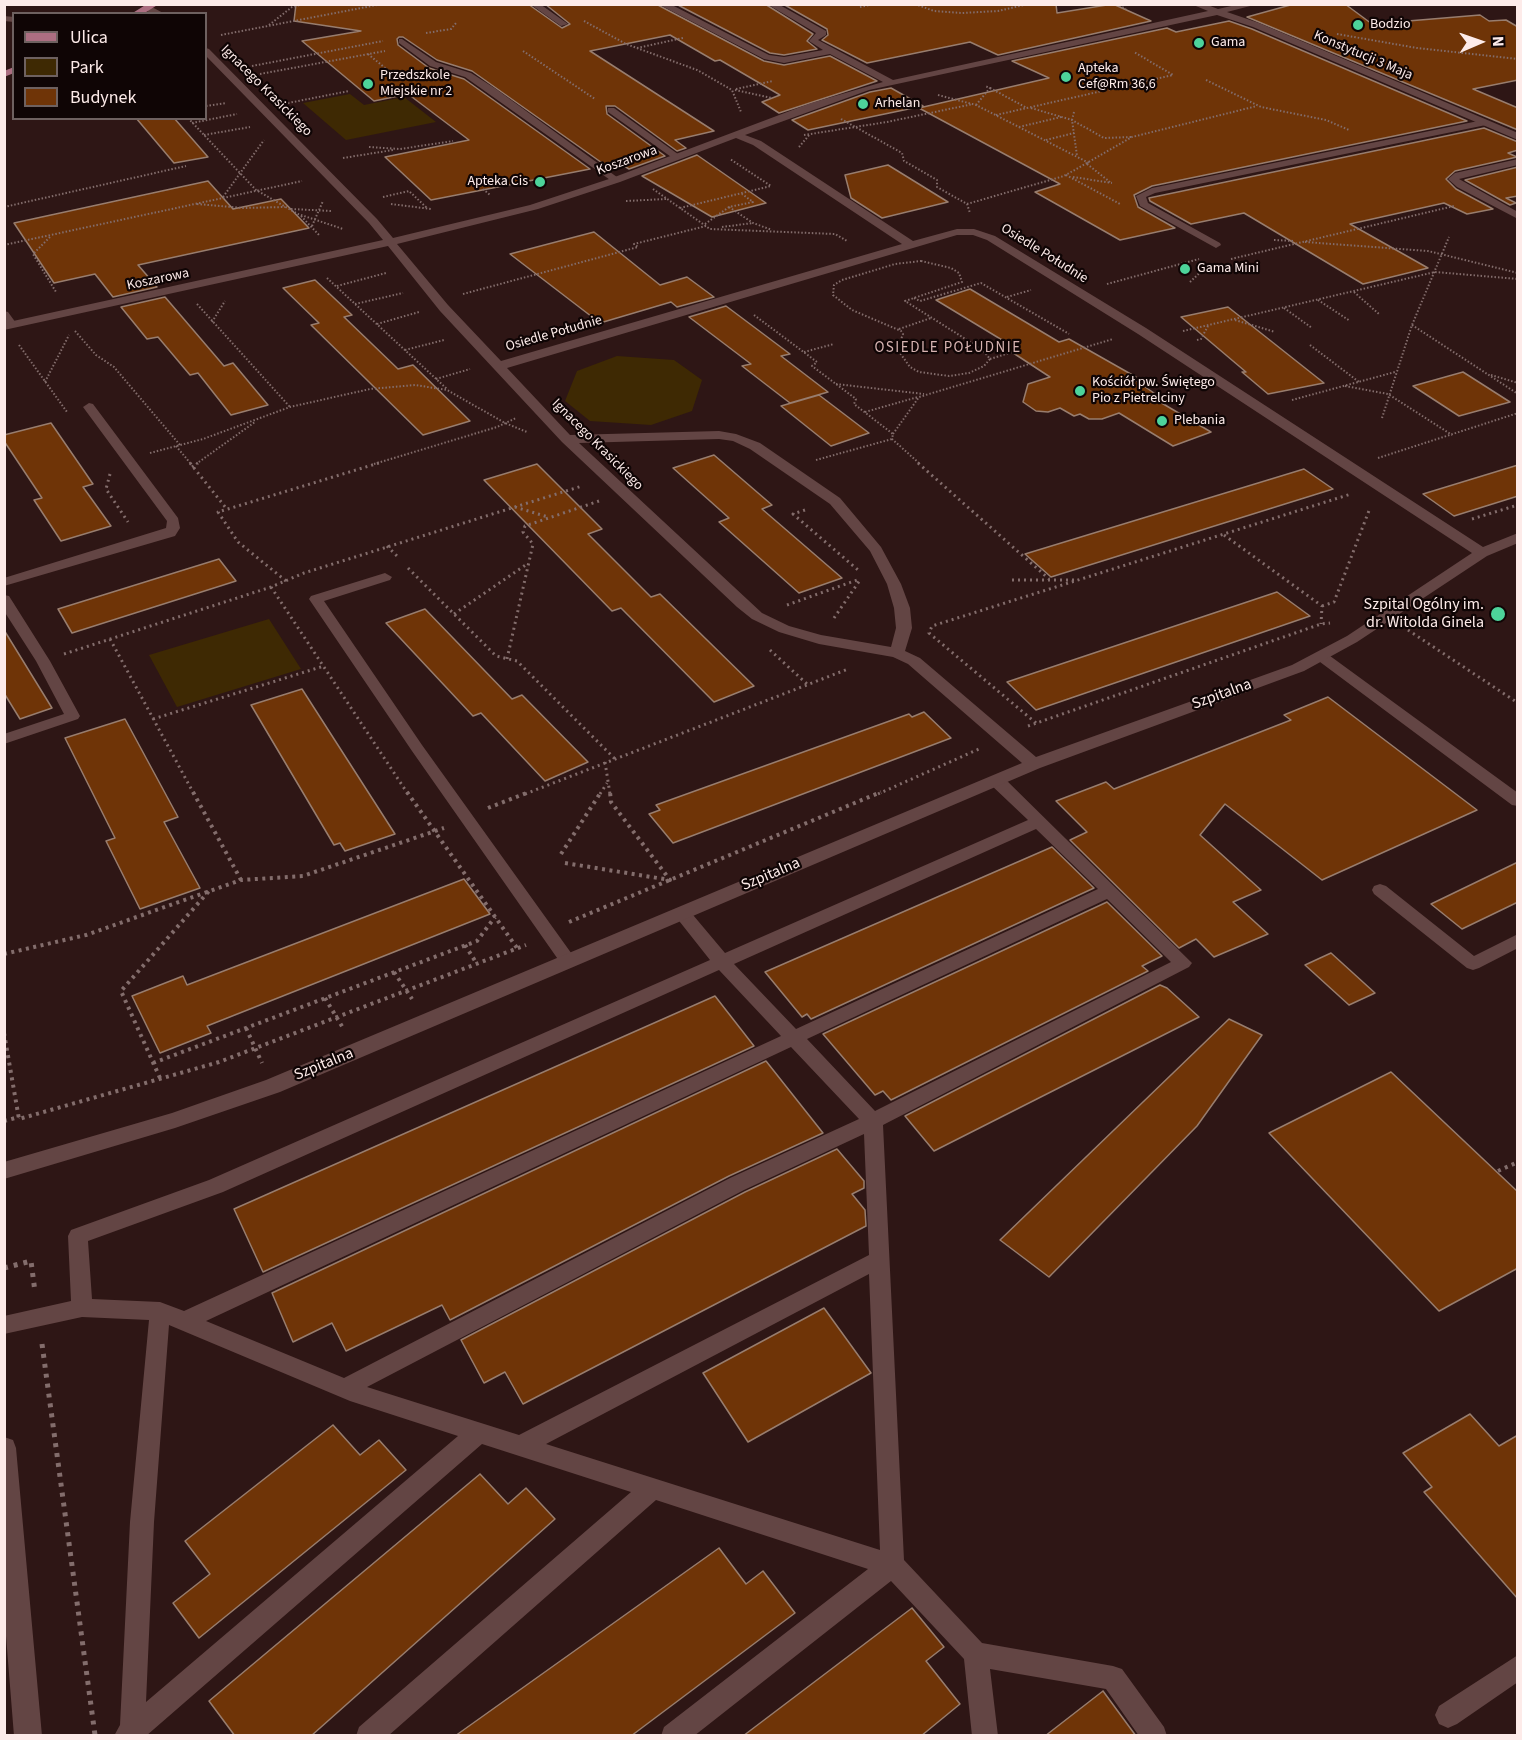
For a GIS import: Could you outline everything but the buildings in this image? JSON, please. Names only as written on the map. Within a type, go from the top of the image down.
[{"type":"street","points":[[534,4],[564,24]]},
{"type":"street","points":[[662,4],[767,57],[784,60],[831,51]]},
{"type":"street","points":[[771,4],[823,33],[812,39],[890,82]]},
{"type":"street","name":"Konstytucji 3 Maja","points":[[1195,4],[1222,12],[1515,135]]},
{"type":"street","name":"Koszarowa","points":[[8,326],[391,242],[534,207],[616,180],[814,105],[890,82],[1254,4]]},
{"type":"street","name":"Ignacego Krasickiego","points":[[207,52],[391,242],[444,308],[567,439],[757,616],[784,629],[819,639],[897,653],[914,661],[932,674],[1034,764]]},
{"type":"street","points":[[737,135],[757,143],[911,244]]},
{"type":"street","name":"Osiedle Południe","points":[[499,366],[911,244],[957,232],[974,232],[991,238],[1148,334],[1482,553]]},
{"type":"street","points":[[567,439],[719,435],[744,441],[777,460],[835,501],[876,550],[894,584],[902,608],[904,628],[897,653]]},
{"type":"street","name":"Szpitalna","points":[[4,1171],[175,1120],[273,1086],[1034,764],[1298,668],[1387,616],[1482,553],[1518,537]]},
{"type":"street","points":[[4,1448],[28,1736]]},
{"type":"lane","points":[[402,42],[438,66],[468,75],[532,118],[616,180]]},
{"type":"lane","points":[[611,110],[677,157]]},
{"type":"lane","points":[[1216,245],[1143,204],[1141,196],[1152,191],[1483,123]]},
{"type":"lane","points":[[1518,162],[1458,175],[1453,179],[1518,216]]},
{"type":"lane","points":[[4,314],[8,326]]},
{"type":"lane","points":[[4,582],[170,533],[173,528],[172,521],[88,407]]},
{"type":"lane","points":[[385,577],[316,600],[568,961]]},
{"type":"lane","points":[[4,599],[43,661],[73,716],[4,739]]},
{"type":"lane","points":[[1321,656],[1518,801]]},
{"type":"lane","points":[[345,1388],[737,1184],[873,1122],[1183,963],[996,780]]},
{"type":"lane","points":[[82,1308],[78,1236],[216,1186],[1038,822]]},
{"type":"lane","points":[[1380,890],[1473,964],[1518,940]]},
{"type":"lane","points":[[184,1321],[1109,891]]},
{"type":"lane","points":[[682,913],[722,962],[873,1122],[892,1565]]},
{"type":"lane","points":[[520,1446],[879,1259]]},
{"type":"lane","points":[[4,1325],[82,1308],[160,1311],[345,1388],[892,1565],[976,1654],[1113,1678],[1155,1736]]},
{"type":"lane","points":[[130,1734],[142,1522],[160,1311]]},
{"type":"lane","points":[[130,1734],[479,1432]]},
{"type":"lane","points":[[368,1736],[653,1488]]},
{"type":"lane","points":[[673,1736],[892,1565]]},
{"type":"lane","points":[[976,1654],[985,1736]]},
{"type":"lane","points":[[1448,1715],[1518,1667]]},
{"type":"path","points":[[268,26],[292,7],[304,4]]},
{"type":"path","points":[[216,35],[382,4]]},
{"type":"path","points":[[860,7],[875,4]]},
{"type":"path","points":[[915,4],[934,11],[962,14],[998,11],[1028,4]]},
{"type":"path","points":[[1126,9],[1127,4]]},
{"type":"path","points":[[583,21],[637,48],[697,70],[734,90],[790,103],[800,99],[814,105],[902,153],[904,161],[937,180],[937,187],[967,204],[971,216]]},
{"type":"path","points":[[416,35],[451,29],[456,23]]},
{"type":"path","points":[[1336,34],[1417,48],[1518,59]]},
{"type":"path","points":[[637,48],[689,37]]},
{"type":"path","points":[[257,75],[368,54],[402,42]]},
{"type":"path","points":[[247,66],[402,42]]},
{"type":"path","points":[[523,51],[611,110]]},
{"type":"path","points":[[996,115],[1173,75],[1150,59],[1133,51]]},
{"type":"path","points":[[368,54],[390,72]]},
{"type":"path","points":[[734,90],[778,80]]},
{"type":"path","points":[[1206,81],[1257,106],[1326,120],[1354,132]]},
{"type":"path","points":[[985,86],[1029,108],[1072,120],[1104,138],[1132,137],[1257,106]]},
{"type":"path","points":[[990,88],[976,105],[1088,163],[1113,184],[1068,176]]},
{"type":"path","points":[[734,90],[742,116]]},
{"type":"path","points":[[286,103],[349,91]]},
{"type":"path","points":[[207,106],[228,102]]},
{"type":"path","points":[[680,208],[771,186],[724,155],[757,143],[887,122],[973,104]]},
{"type":"path","points":[[1074,112],[1072,120],[1077,157]]},
{"type":"path","points":[[192,123],[238,114]]},
{"type":"path","points":[[1019,127],[1062,117]]},
{"type":"path","points":[[190,120],[256,190],[298,214],[319,235]]},
{"type":"path","points":[[204,135],[250,127]]},
{"type":"path","points":[[223,197],[270,132]]},
{"type":"path","points":[[1045,140],[1074,133]]},
{"type":"path","points":[[967,204],[1068,176],[1132,137]]},
{"type":"path","points":[[343,158],[453,141]]},
{"type":"path","points":[[369,147],[400,149]]},
{"type":"path","points":[[4,207],[186,166]]},
{"type":"path","points":[[1068,176],[1125,206]]},
{"type":"path","points":[[6,246],[303,181]]},
{"type":"path","points":[[648,185],[710,229],[835,234],[850,242]]},
{"type":"path","points":[[483,189],[490,195]]},
{"type":"path","points":[[384,197],[409,191],[427,208]]},
{"type":"path","points":[[312,226],[328,192]]},
{"type":"path","points":[[455,296],[638,248],[634,244],[706,225],[729,207],[753,202],[741,194]]},
{"type":"path","points":[[621,201],[668,199]]},
{"type":"path","points":[[193,204],[243,208],[286,207]]},
{"type":"path","points":[[1231,259],[1454,206]]},
{"type":"path","points":[[729,207],[753,223],[778,232]]},
{"type":"path","points":[[289,209],[338,212]]},
{"type":"path","points":[[298,214],[351,232]]},
{"type":"path","points":[[710,229],[753,223]]},
{"type":"path","points":[[52,236],[33,254],[56,291]]},
{"type":"path","points":[[1382,418],[1412,326],[1449,237]]},
{"type":"path","points":[[1274,240],[1428,251],[1518,273]]},
{"type":"path","points":[[1078,292],[1200,259],[1197,252]]},
{"type":"path","points":[[310,260],[447,390],[506,423],[534,435]]},
{"type":"path","points":[[990,359],[983,350],[905,301],[960,284],[963,280],[961,276],[951,268],[912,261],[842,280],[834,285],[833,296],[845,306],[899,329],[903,334],[899,345],[900,353],[910,367],[920,372],[938,376],[960,375],[984,366],[990,359],[1020,350]]},
{"type":"path","points":[[1190,282],[1209,264]]},
{"type":"path","points":[[864,412],[1148,334],[1234,320],[1435,272],[1518,279]]},
{"type":"path","points":[[336,286],[388,273]]},
{"type":"path","points":[[914,298],[920,302],[981,283],[1070,334]]},
{"type":"path","points":[[960,284],[966,288]]},
{"type":"path","points":[[1006,298],[1039,287]]},
{"type":"path","points":[[183,288],[290,407]]},
{"type":"path","points":[[355,303],[405,292]]},
{"type":"path","points":[[1353,292],[1380,315]]},
{"type":"path","points":[[463,294],[471,302]]},
{"type":"path","points":[[212,321],[227,298]]},
{"type":"path","points":[[732,298],[817,362],[812,366],[856,399],[854,404],[986,525],[1049,579]]},
{"type":"path","points":[[1318,300],[1350,321]]},
{"type":"path","points":[[1283,308],[1312,328]]},
{"type":"path","points":[[377,324],[420,312]]},
{"type":"path","points":[[899,329],[932,318]]},
{"type":"path","points":[[1234,320],[1275,332]]},
{"type":"path","points":[[8,326],[73,421]]},
{"type":"path","points":[[1412,326],[1518,394]]},
{"type":"path","points":[[45,382],[66,338],[75,330],[96,355],[114,367],[226,508]]},
{"type":"path","points":[[405,350],[446,339]]},
{"type":"path","points":[[804,352],[834,344]]},
{"type":"path","points":[[1310,345],[1359,382]]},
{"type":"path","points":[[436,379],[473,368]]},
{"type":"path","points":[[1292,400],[1396,372]]},
{"type":"path","points":[[1485,373],[1518,383]]},
{"type":"path","points":[[836,384],[927,395]]},
{"type":"path","points":[[127,459],[178,445],[290,407],[370,389],[415,386],[447,390]]},
{"type":"path","points":[[1345,386],[1388,394],[1453,435]]},
{"type":"path","points":[[777,460],[815,460],[892,437],[919,397]]},
{"type":"path","points":[[285,581],[238,542],[218,512],[506,423],[524,413]]},
{"type":"path","points":[[192,467],[260,418]]},
{"type":"path","points":[[109,469],[106,489],[129,524]]},
{"type":"path","points":[[43,661],[271,587],[387,546],[591,483]]},
{"type":"path","points":[[1036,723],[929,633],[932,626],[1358,492]]},
{"type":"path","points":[[507,659],[533,544],[523,532],[525,526],[608,498]]},
{"type":"path","points":[[797,502],[806,510],[793,514],[863,575],[832,622]]},
{"type":"path","points":[[1322,606],[1334,602],[1372,504]]},
{"type":"path","points":[[514,507],[549,518]]},
{"type":"path","points":[[1224,535],[1322,606]]},
{"type":"path","points":[[387,546],[496,656],[517,661],[615,759]]},
{"type":"path","points":[[454,614],[528,564]]},
{"type":"path","points":[[757,616],[860,579]]},
{"type":"path","points":[[1012,580],[1081,580]]},
{"type":"path","points":[[271,587],[434,832],[517,948]]},
{"type":"path","points":[[1021,729],[1321,624],[1322,606]]},
{"type":"path","points":[[1387,616],[1518,703]]},
{"type":"path","points":[[110,639],[241,880]]},
{"type":"path","points":[[153,719],[324,666]]},
{"type":"path","points":[[4,954],[86,935],[241,880],[303,876],[434,832],[605,762],[850,668]]},
{"type":"path","points":[[4,1121],[219,1062],[477,964],[670,880],[922,775],[986,745]]},
{"type":"path","points":[[605,762],[610,802],[670,880]]},
{"type":"path","points":[[561,854],[607,782]]},
{"type":"path","points":[[565,863],[670,880]]},
{"type":"path","points":[[160,1078],[121,991],[210,891]]},
{"type":"path","points":[[153,1063],[477,941],[495,917]]},
{"type":"path","points":[[465,945],[477,964]]},
{"type":"path","points":[[394,972],[425,1022]]},
{"type":"path","points":[[325,998],[357,1052]]},
{"type":"path","points":[[246,1028],[273,1086]]},
{"type":"path","points":[[4,1033],[19,1117]]},
{"type":"path","points":[[1498,1171],[1518,1162]]},
{"type":"path","points":[[4,1268],[31,1261],[95,1736]]},
{"type":"green space","points":[[350,94],[364,105],[404,97],[436,122],[346,140],[303,103]]},
{"type":"green space","points":[[617,356],[674,360],[702,380],[692,411],[651,425],[590,421],[565,401],[577,371]]},
{"type":"green space","points":[[269,619],[301,669],[177,707],[149,655]]},
{"type":"place","name":"Bodzio","points":[[1358,25]]},
{"type":"place","name":"Gama","points":[[1199,43]]},
{"type":"place","name":"Apteka Cef@Rm 36,6","points":[[1066,77]]},
{"type":"place","name":"Przedszkole Miejskie nr 2","points":[[368,84]]},
{"type":"place","name":"Arhelan","points":[[863,104]]},
{"type":"place","name":"Apteka Cis","points":[[540,182]]},
{"type":"place","name":"Gama Mini","points":[[1185,269]]},
{"type":"place","name":"Kościół pw. Świętego Pio z Pietrelciny","points":[[1080,391]]},
{"type":"place","name":"Plebania","points":[[1162,421]]},
{"type":"place","name":"Szpital Ogólny im. dr. Witolda Ginela","points":[[1498,614]]},
{"type":"district","name":"OSIEDLE POŁUDNIE","points":[[948,349]]}]
